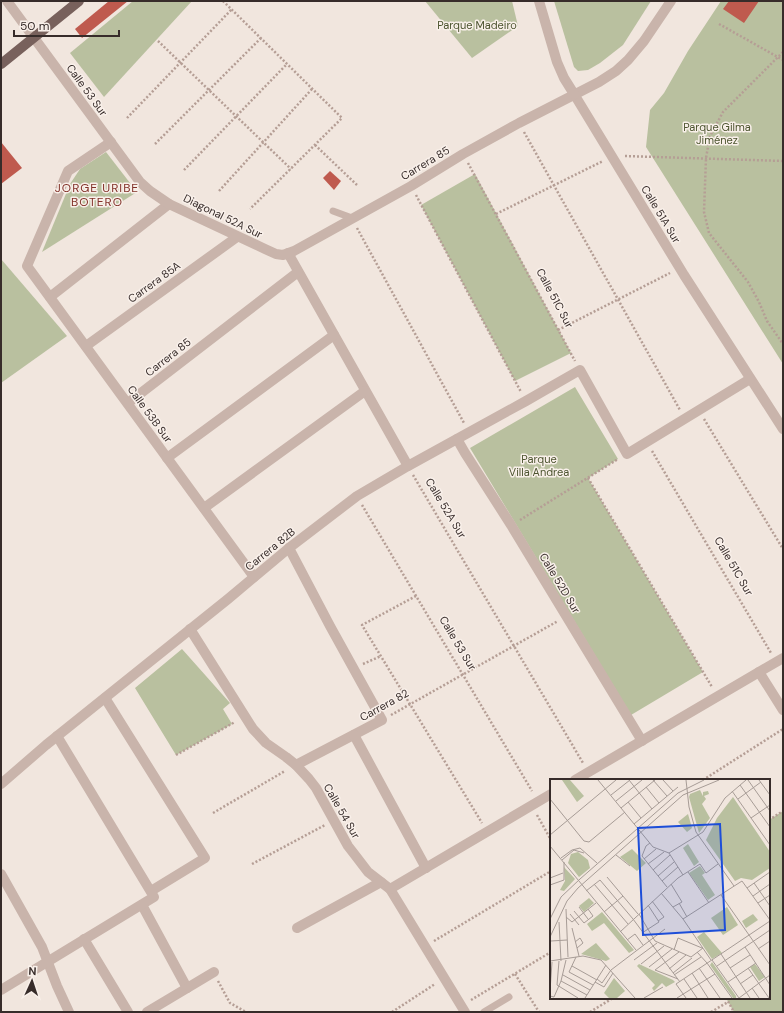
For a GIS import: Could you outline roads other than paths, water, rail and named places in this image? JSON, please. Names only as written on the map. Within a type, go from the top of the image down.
[{"type":"main road","points":[[1,64],[79,1]]},
{"type":"street","name":"Calle 53 Sur","points":[[7,1],[140,182],[150,192]]},
{"type":"street","name":"Calle 51A Sur","points":[[539,1],[557,62],[564,78],[680,268],[783,429]]},
{"type":"street","points":[[574,94],[607,77],[628,60],[644,41],[671,1]]},
{"type":"street","name":"Carrera 85","points":[[288,253],[411,186],[519,123],[574,94]]},
{"type":"street","name":"Calle 53B Sur","points":[[111,142],[68,171],[27,266],[254,577]]},
{"type":"street","name":"Diagonal 52A Sur","points":[[150,192],[169,204],[237,237],[276,254],[283,255],[288,253]]},
{"type":"street","points":[[50,297],[169,204]]},
{"type":"street","name":"Carrera 85A","points":[[86,346],[237,237]]},
{"type":"street","points":[[288,253],[408,466]]},
{"type":"street","name":"Carrera 85","points":[[128,403],[298,272]]},
{"type":"street","points":[[168,458],[334,335]]},
{"type":"street","name":"Carrera 82B","points":[[1,784],[289,548],[357,496],[580,370],[627,454],[750,379]]},
{"type":"street","points":[[204,508],[365,391]]},
{"type":"street","name":"Calle 52D Sur","points":[[457,439],[642,741]]},
{"type":"street","name":"Carrera 82","points":[[289,548],[382,720],[296,765]]},
{"type":"street","name":"Calle 54 Sur","points":[[190,629],[253,729],[260,738],[296,765],[309,779],[316,788],[348,846],[368,872],[390,889],[463,1009]]},
{"type":"street","points":[[577,779],[780,660]]},
{"type":"street","points":[[759,672],[783,710]]},
{"type":"street","points":[[1,990],[142,905],[153,894],[205,858],[105,698]]},
{"type":"street","points":[[354,735],[426,868]]},
{"type":"street","points":[[58,736],[153,894]]},
{"type":"street","points":[[390,889],[550,795]]},
{"type":"street","points":[[1,874],[42,947],[57,986],[70,1012]]},
{"type":"street","points":[[296,928],[381,882]]},
{"type":"street","points":[[142,905],[188,988]]},
{"type":"street","points":[[84,940],[128,1012]]},
{"type":"street","points":[[147,1012],[214,972]]},
{"type":"lane","points":[[333,211],[352,218]]},
{"type":"lane","points":[[484,1012],[509,997]]},
{"type":"district","name":"JORGE URIBE BOTERO","points":[[97,195]]},
{"type":"park label","name":"Parque Madeiro","points":[[477,25]]},
{"type":"park label","name":"Parque Gilma Jiménez","points":[[717,133]]},
{"type":"park label","name":"Parque Villa Andrea","points":[[539,465]]}]
